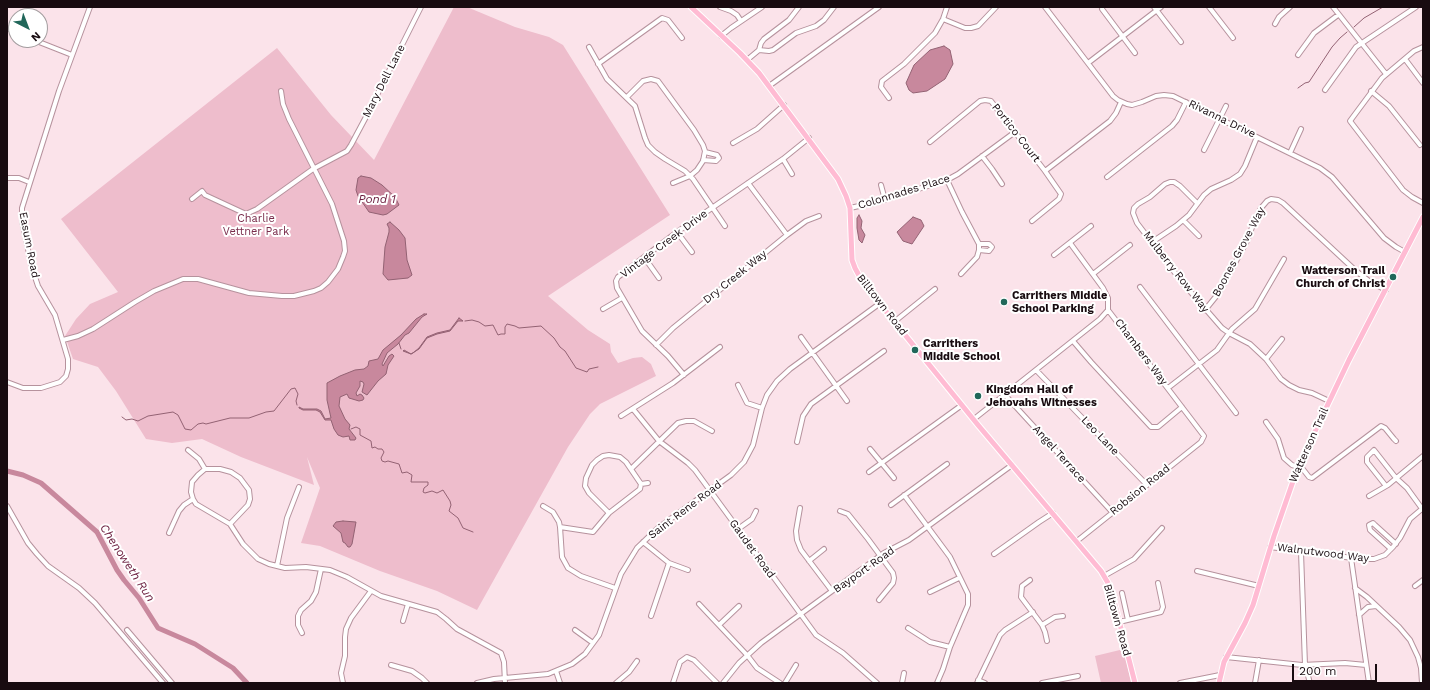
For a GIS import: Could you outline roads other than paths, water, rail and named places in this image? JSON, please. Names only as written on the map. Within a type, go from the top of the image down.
[{"type":"main road","name":"Billtown Road","points":[[691,7],[747,60],[784,105],[838,179],[850,208],[851,251],[853,263],[862,283],[962,405],[1077,541],[1104,576],[1110,589],[1135,683]]},
{"type":"main road","name":"Watterson Trail","points":[[1219,683],[1226,657],[1248,616],[1259,586],[1270,547],[1298,466],[1329,401],[1423,217]]},
{"type":"street","name":"Easum Road","points":[[7,382],[20,388],[32,389],[49,386],[61,380],[67,374],[69,366],[55,315],[36,283],[29,257],[22,205],[72,55],[90,7]]},
{"type":"street","name":"Mary Dell Lane","points":[[313,169],[345,152],[355,139],[421,7]]},
{"type":"street","points":[[720,7],[737,15],[741,21]]},
{"type":"street","points":[[721,36],[762,7]]},
{"type":"street","points":[[747,60],[759,50],[764,39],[789,20],[799,7]]},
{"type":"street","points":[[759,50],[773,50],[796,33],[816,26],[824,20],[834,7]]},
{"type":"street","points":[[769,86],[879,7]]},
{"type":"street","points":[[889,98],[881,87],[882,80],[904,64],[926,42],[943,19],[947,7]]},
{"type":"street","points":[[943,19],[965,28],[971,28],[978,26],[996,7]]},
{"type":"street","points":[[1045,7],[1113,96],[1121,102],[1110,121],[1045,171]]},
{"type":"street","points":[[1088,63],[1155,9],[1161,7]]},
{"type":"street","points":[[1209,7],[1233,38]]},
{"type":"street","points":[[1282,7],[1286,11]]},
{"type":"street","points":[[1275,24],[1279,17],[1290,7]]},
{"type":"street","points":[[1333,7],[1386,74]]},
{"type":"street","points":[[1325,90],[1352,51],[1361,43],[1416,7]]},
{"type":"street","points":[[1102,9],[1135,53]]},
{"type":"street","points":[[1155,9],[1181,42]]},
{"type":"street","points":[[1298,55],[1314,33],[1338,15]]},
{"type":"street","points":[[598,64],[662,18],[668,20],[682,38]]},
{"type":"street","points":[[48,46],[72,55]]},
{"type":"street","points":[[588,47],[608,79],[635,106],[648,145],[655,152],[685,171],[690,176],[725,226]]},
{"type":"street","points":[[1423,47],[1386,74],[1371,91],[1350,121],[1403,190],[1423,203]]},
{"type":"street","points":[[1405,59],[1423,83]]},
{"type":"street","points":[[627,97],[643,81],[652,79],[658,81],[704,145],[705,152],[703,160],[697,170],[690,176],[673,183]]},
{"type":"street","points":[[63,340],[78,336],[93,329],[154,291],[184,279],[198,279],[249,293],[282,296],[304,294],[321,288],[328,282],[338,268],[345,251],[345,246],[335,212],[289,119],[283,104],[281,90]]},
{"type":"street","points":[[1371,91],[1389,106],[1420,145]]},
{"type":"street","name":"Rivanna Drive","points":[[1121,102],[1130,105],[1137,104],[1156,96],[1173,96],[1320,168],[1329,174],[1384,238],[1405,252]]},
{"type":"street","name":"Portico Court","points":[[930,142],[983,100],[988,100],[994,103],[1060,192],[1061,196],[1059,199],[1032,221]]},
{"type":"street","points":[[1107,177],[1172,126],[1177,120],[1186,102]]},
{"type":"street","points":[[733,143],[757,129],[784,105]]},
{"type":"street","points":[[1204,150],[1226,106]]},
{"type":"street","points":[[1290,153],[1301,129]]},
{"type":"street","name":"Colonnades Place","points":[[850,208],[885,200],[947,180],[958,174],[1015,132]]},
{"type":"street","points":[[1152,242],[1183,220],[1197,203],[1211,190],[1240,174],[1245,166],[1257,137]]},
{"type":"street","name":"Vintage Creek Drive","points":[[684,375],[668,356],[643,332],[616,286],[618,277],[677,232],[783,159],[809,138]]},
{"type":"street","points":[[703,160],[716,161],[719,158],[717,155],[705,152]]},
{"type":"street","points":[[982,156],[1002,184]]},
{"type":"street","points":[[783,159],[792,174]]},
{"type":"street","points":[[192,199],[202,191],[205,195],[246,214],[256,209],[313,169]]},
{"type":"street","points":[[7,178],[16,178],[29,182]]},
{"type":"street","points":[[947,180],[979,244],[979,250],[973,262],[961,274]]},
{"type":"street","name":"Mulberry Row Way","points":[[1197,203],[1177,184],[1170,182],[1138,204],[1134,208],[1134,215],[1137,223],[1188,290],[1222,328],[1250,344],[1266,359],[1281,379],[1289,385],[1329,401]]},
{"type":"street","points":[[748,183],[787,235]]},
{"type":"street","points":[[881,185],[885,200]]},
{"type":"street","name":"Boones Grove Way","points":[[1205,310],[1218,294],[1245,245],[1261,208],[1271,199],[1278,200],[1283,203],[1356,271],[1386,290]]},
{"type":"street","name":"Dry Creek Way","points":[[656,345],[673,328],[787,235],[806,221],[818,216]]},
{"type":"street","points":[[1183,220],[1199,236]]},
{"type":"street","points":[[1054,255],[1091,226]]},
{"type":"street","points":[[677,232],[692,252]]},
{"type":"street","name":"Chambers Way","points":[[1070,243],[1106,294],[1109,306],[1108,310],[1203,433],[1203,439]]},
{"type":"street","points":[[979,244],[989,244],[992,248],[989,251],[979,250]]},
{"type":"street","points":[[1093,274],[1130,245]]},
{"type":"street","points":[[644,257],[659,278]]},
{"type":"street","points":[[1168,388],[1217,350],[1232,329],[1255,310],[1284,260]]},
{"type":"street","points":[[1140,287],[1236,413]]},
{"type":"street","points":[[894,322],[935,289]]},
{"type":"street","points":[[603,309],[622,298]]},
{"type":"street","name":"Saint Rene Road","points":[[477,683],[505,681],[543,675],[565,668],[579,659],[593,643],[602,628],[616,588],[628,561],[643,542],[658,528],[732,475],[744,462],[753,445],[762,408],[767,395],[777,381],[812,352],[879,304]]},
{"type":"street","points":[[974,419],[1073,341],[1100,319],[1108,310]]},
{"type":"street","points":[[802,337],[847,401]]},
{"type":"street","points":[[1266,359],[1282,339]]},
{"type":"street","points":[[1073,341],[1151,427],[1158,427],[1182,407]]},
{"type":"street","points":[[621,416],[684,375],[720,347]]},
{"type":"street","points":[[797,442],[801,421],[811,404],[884,351]]},
{"type":"street","name":"Leo Lane","points":[[1036,370],[1147,485]]},
{"type":"street","points":[[738,385],[747,403],[762,408]]},
{"type":"street","name":"Angel Terrace","points":[[1005,395],[1113,513]]},
{"type":"street","points":[[869,472],[962,405]]},
{"type":"street","name":"Gaudet Road","points":[[633,409],[659,441],[691,466],[816,635],[843,652],[877,683]]},
{"type":"street","points":[[631,469],[676,424],[686,421],[696,422],[712,431]]},
{"type":"street","points":[[1266,422],[1278,439],[1284,458],[1288,463],[1302,468],[1309,478],[1312,478],[1381,426],[1385,428],[1396,441]]},
{"type":"street","name":"Robsion Road","points":[[1077,541],[1203,439]]},
{"type":"street","points":[[870,448],[894,478]]},
{"type":"street","points":[[188,450],[199,459],[205,469]]},
{"type":"street","points":[[1386,486],[1367,462],[1367,457],[1374,450],[1396,478],[1408,488],[1423,509]]},
{"type":"street","points":[[609,513],[586,489],[585,480],[590,469],[597,460],[603,456],[609,455],[620,457],[626,462],[641,484]]},
{"type":"street","points":[[1369,496],[1386,486],[1423,456]]},
{"type":"street","points":[[891,505],[947,464]]},
{"type":"street","name":"Bayport Road","points":[[723,683],[747,655],[761,643],[880,556],[906,542],[928,527],[1012,465]]},
{"type":"street","points":[[230,524],[248,505],[250,499],[249,490],[240,478],[231,472],[220,469],[205,469],[192,482],[191,492],[196,504],[230,524],[243,544],[262,561],[285,568],[306,566],[341,574],[390,600],[437,612],[456,629],[500,652],[503,658],[505,681]]},
{"type":"street","points":[[641,484],[648,483]]},
{"type":"street","points":[[560,527],[587,530],[592,532],[609,513],[640,489],[641,484]]},
{"type":"street","points":[[277,566],[287,518],[299,487]]},
{"type":"street","points":[[904,495],[950,557],[968,594],[968,605],[950,647],[937,683]]},
{"type":"street","points":[[169,534],[179,511],[184,505],[193,499]]},
{"type":"street","points":[[7,506],[28,543],[37,554],[48,566],[87,595],[99,608],[162,681],[156,683]]},
{"type":"street","points":[[544,506],[555,515],[560,527],[562,557],[568,568],[580,576],[616,588]]},
{"type":"street","points":[[800,508],[796,538],[801,550],[832,592]]},
{"type":"street","name":"Walnutwood Way","points":[[1270,547],[1350,558],[1374,559],[1381,557],[1396,544],[1410,519],[1423,509]]},
{"type":"street","points":[[738,529],[752,519],[756,511]]},
{"type":"street","points":[[840,511],[848,514],[893,573],[894,578],[892,584],[879,600]]},
{"type":"street","points":[[994,554],[1053,513]]},
{"type":"street","points":[[1391,549],[1370,530],[1369,525],[1373,523],[1396,544]]},
{"type":"street","points":[[1104,576],[1134,559],[1162,528]]},
{"type":"street","points":[[643,542],[669,563],[688,570]]},
{"type":"street","points":[[809,561],[824,549]]},
{"type":"street","points":[[1301,552],[1305,665],[1310,683]]},
{"type":"street","points":[[1350,558],[1369,683]]},
{"type":"street","points":[[651,616],[669,563]]},
{"type":"street","points":[[302,633],[298,625],[298,616],[301,610],[311,601],[316,592],[321,569]]},
{"type":"street","points":[[1197,571],[1259,586]]},
{"type":"street","points":[[930,592],[959,578]]},
{"type":"street","points":[[1030,580],[1022,586],[1021,597],[1042,625],[1047,641]]},
{"type":"street","points":[[1415,586],[1423,580]]},
{"type":"street","points":[[1119,622],[1158,614],[1162,611],[1163,607],[1158,583]]},
{"type":"street","points":[[1355,588],[1367,597],[1399,627],[1412,643],[1421,668],[1422,683]]},
{"type":"street","points":[[343,683],[341,673],[345,656],[346,629],[351,618],[371,591]]},
{"type":"street","points":[[1122,593],[1128,620]]},
{"type":"street","points":[[403,621],[408,604]]},
{"type":"street","points":[[699,604],[761,672],[780,683]]},
{"type":"street","points":[[719,625],[739,606]]},
{"type":"street","points":[[1359,615],[1368,607],[1376,606]]},
{"type":"street","points":[[985,683],[978,681],[1000,635],[1005,630],[1033,612]]},
{"type":"street","points":[[1042,625],[1055,617],[1064,616]]},
{"type":"street","points":[[908,628],[930,642],[950,647]]},
{"type":"street","points":[[127,630],[172,683]]},
{"type":"street","points":[[575,630],[593,643]]},
{"type":"street","points":[[140,655],[144,650]]},
{"type":"street","points":[[673,683],[680,662],[687,657],[694,660],[717,683]]},
{"type":"street","points":[[1226,657],[1305,665],[1345,663],[1366,665]]},
{"type":"street","points":[[1255,683],[1258,660]]},
{"type":"street","points":[[616,683],[630,672],[637,662]]},
{"type":"street","points":[[391,664],[412,671],[427,683]]},
{"type":"street","points":[[785,683],[796,665]]},
{"type":"street","points":[[556,671],[560,683]]},
{"type":"street","points":[[902,683],[904,673]]},
{"type":"street","points":[[1180,683],[1220,675]]},
{"type":"street","points":[[1042,683],[1078,676]]},
{"type":"water","points":[[944,46],[950,50],[953,64],[945,79],[927,91],[913,93],[909,90],[906,83],[914,65],[930,50]]},
{"type":"water","name":"Pond 1","points":[[361,176],[371,178],[382,185],[395,197],[399,205],[387,214],[383,215],[369,212],[358,196],[356,190],[358,178]]},
{"type":"water","points":[[859,215],[862,221],[861,228],[865,235],[862,243],[859,240],[857,228],[857,218]]},
{"type":"water","points":[[913,217],[921,220],[924,226],[912,244],[903,241],[897,232]]},
{"type":"water","points":[[390,222],[405,238],[407,260],[412,275],[408,278],[388,280],[383,274],[385,247],[389,232],[387,224]]},
{"type":"water","points":[[424,314],[427,314],[422,317],[409,333],[405,335],[398,344],[387,353],[382,364],[383,366],[389,356],[392,354],[394,356],[388,365],[386,374],[378,381],[367,395],[362,392],[364,384],[360,381],[360,386],[356,393],[357,396],[360,394],[362,395],[364,398],[363,400],[359,401],[349,398],[347,394],[340,397],[339,406],[345,419],[350,425],[349,429],[356,438],[355,440],[350,440],[349,436],[343,437],[338,435],[331,420],[325,420],[320,412],[316,410],[303,410],[299,408],[317,409],[321,411],[325,419],[331,418],[327,400],[327,383],[355,370],[364,369],[368,366],[369,361],[378,359],[383,350],[401,335],[416,319]]},
{"type":"water","points":[[459,318],[463,321],[458,321],[450,331],[427,338],[419,349],[414,352],[427,337],[450,330]]},
{"type":"water","points":[[336,522],[356,522],[352,544],[350,547],[343,542],[341,533],[333,526]]},
{"type":"waterway","points":[[1354,27],[1364,18],[1383,7]]},
{"type":"waterway","points":[[1298,88],[1309,82],[1332,47],[1347,32]]},
{"type":"waterway","points":[[465,321],[472,320],[485,326],[493,325],[498,335],[505,334],[505,327],[507,324],[519,328],[541,326],[565,351],[576,368],[587,372],[589,369],[598,367]]},
{"type":"waterway","points":[[399,343],[401,349]]},
{"type":"waterway","points":[[122,417],[126,420],[132,419],[138,421],[148,416],[173,412],[178,415],[185,429],[191,430],[198,424],[206,424],[230,418],[249,418],[274,411],[291,389],[295,388],[298,394],[296,401],[297,405]]},
{"type":"waterway","points":[[351,429],[356,427],[360,429],[360,435],[371,441],[372,448],[375,447],[382,449],[384,452],[381,458],[382,461],[399,464],[402,473],[407,472],[412,475],[411,482],[428,482],[428,485],[424,488],[423,492],[425,493],[432,491],[437,493],[443,490],[450,501],[451,505],[449,511],[458,518],[463,528],[473,532]]},
{"type":"waterway","name":"Chenoweth Run","points":[[7,471],[23,475],[41,483],[97,532],[117,570],[139,598],[158,628],[195,644],[233,668],[247,683]]},
{"type":"place","name":"Watterson Trail Church of Christ","points":[[1393,277]]},
{"type":"place","name":"Carrithers Middle School Parking","points":[[1004,302]]},
{"type":"place","name":"Carrithers Middle School","points":[[915,350]]},
{"type":"place","name":"Kingdom Hall of Jehovahs Witnesses","points":[[978,396]]},
{"type":"park label","name":"Charlie Vettner Park","points":[[256,225]]}]
